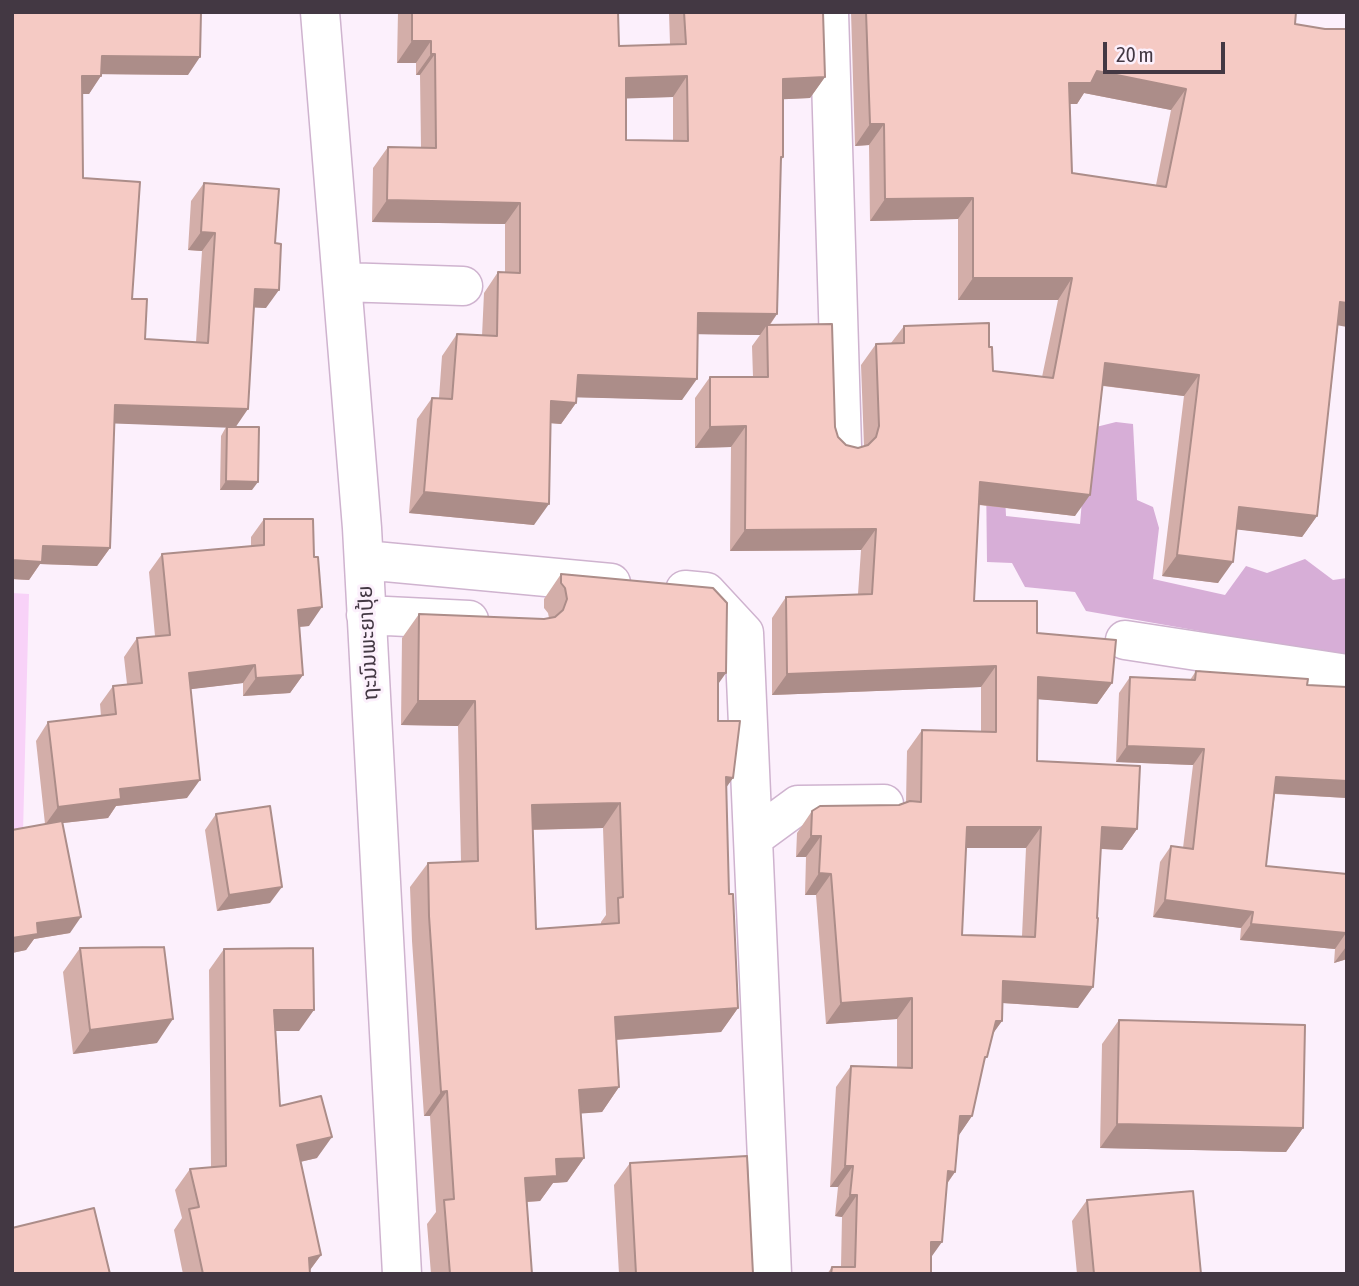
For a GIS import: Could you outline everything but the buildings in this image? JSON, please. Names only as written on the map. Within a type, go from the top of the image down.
[{"type":"street","name":"ຖະນົນພະຍາປຸ້ຍ","points":[[320,12],[363,560],[402,1274]]},
{"type":"street","points":[[830,12],[842,447]]},
{"type":"street","points":[[342,282],[463,286]]},
{"type":"street","points":[[363,560],[706,592],[744,632],[772,1274]]},
{"type":"street","points":[[366,615],[500,621]]},
{"type":"street","points":[[1125,640],[1347,674]]},
{"type":"street","points":[[753,838],[798,805],[884,804]]},
{"type":"shaded area","points":[[1116,422],[1133,424],[1137,500],[1153,507],[1159,528],[1153,579],[1225,595],[1246,566],[1267,573],[1305,559],[1333,580],[1347,578],[1347,657],[1086,611],[1075,592],[1025,587],[1012,563],[987,562],[986,475],[1004,475],[1006,516],[1080,524],[1088,429]]},
{"type":"shaded area","points":[[12,593],[29,594],[23,833],[12,835]]}]
